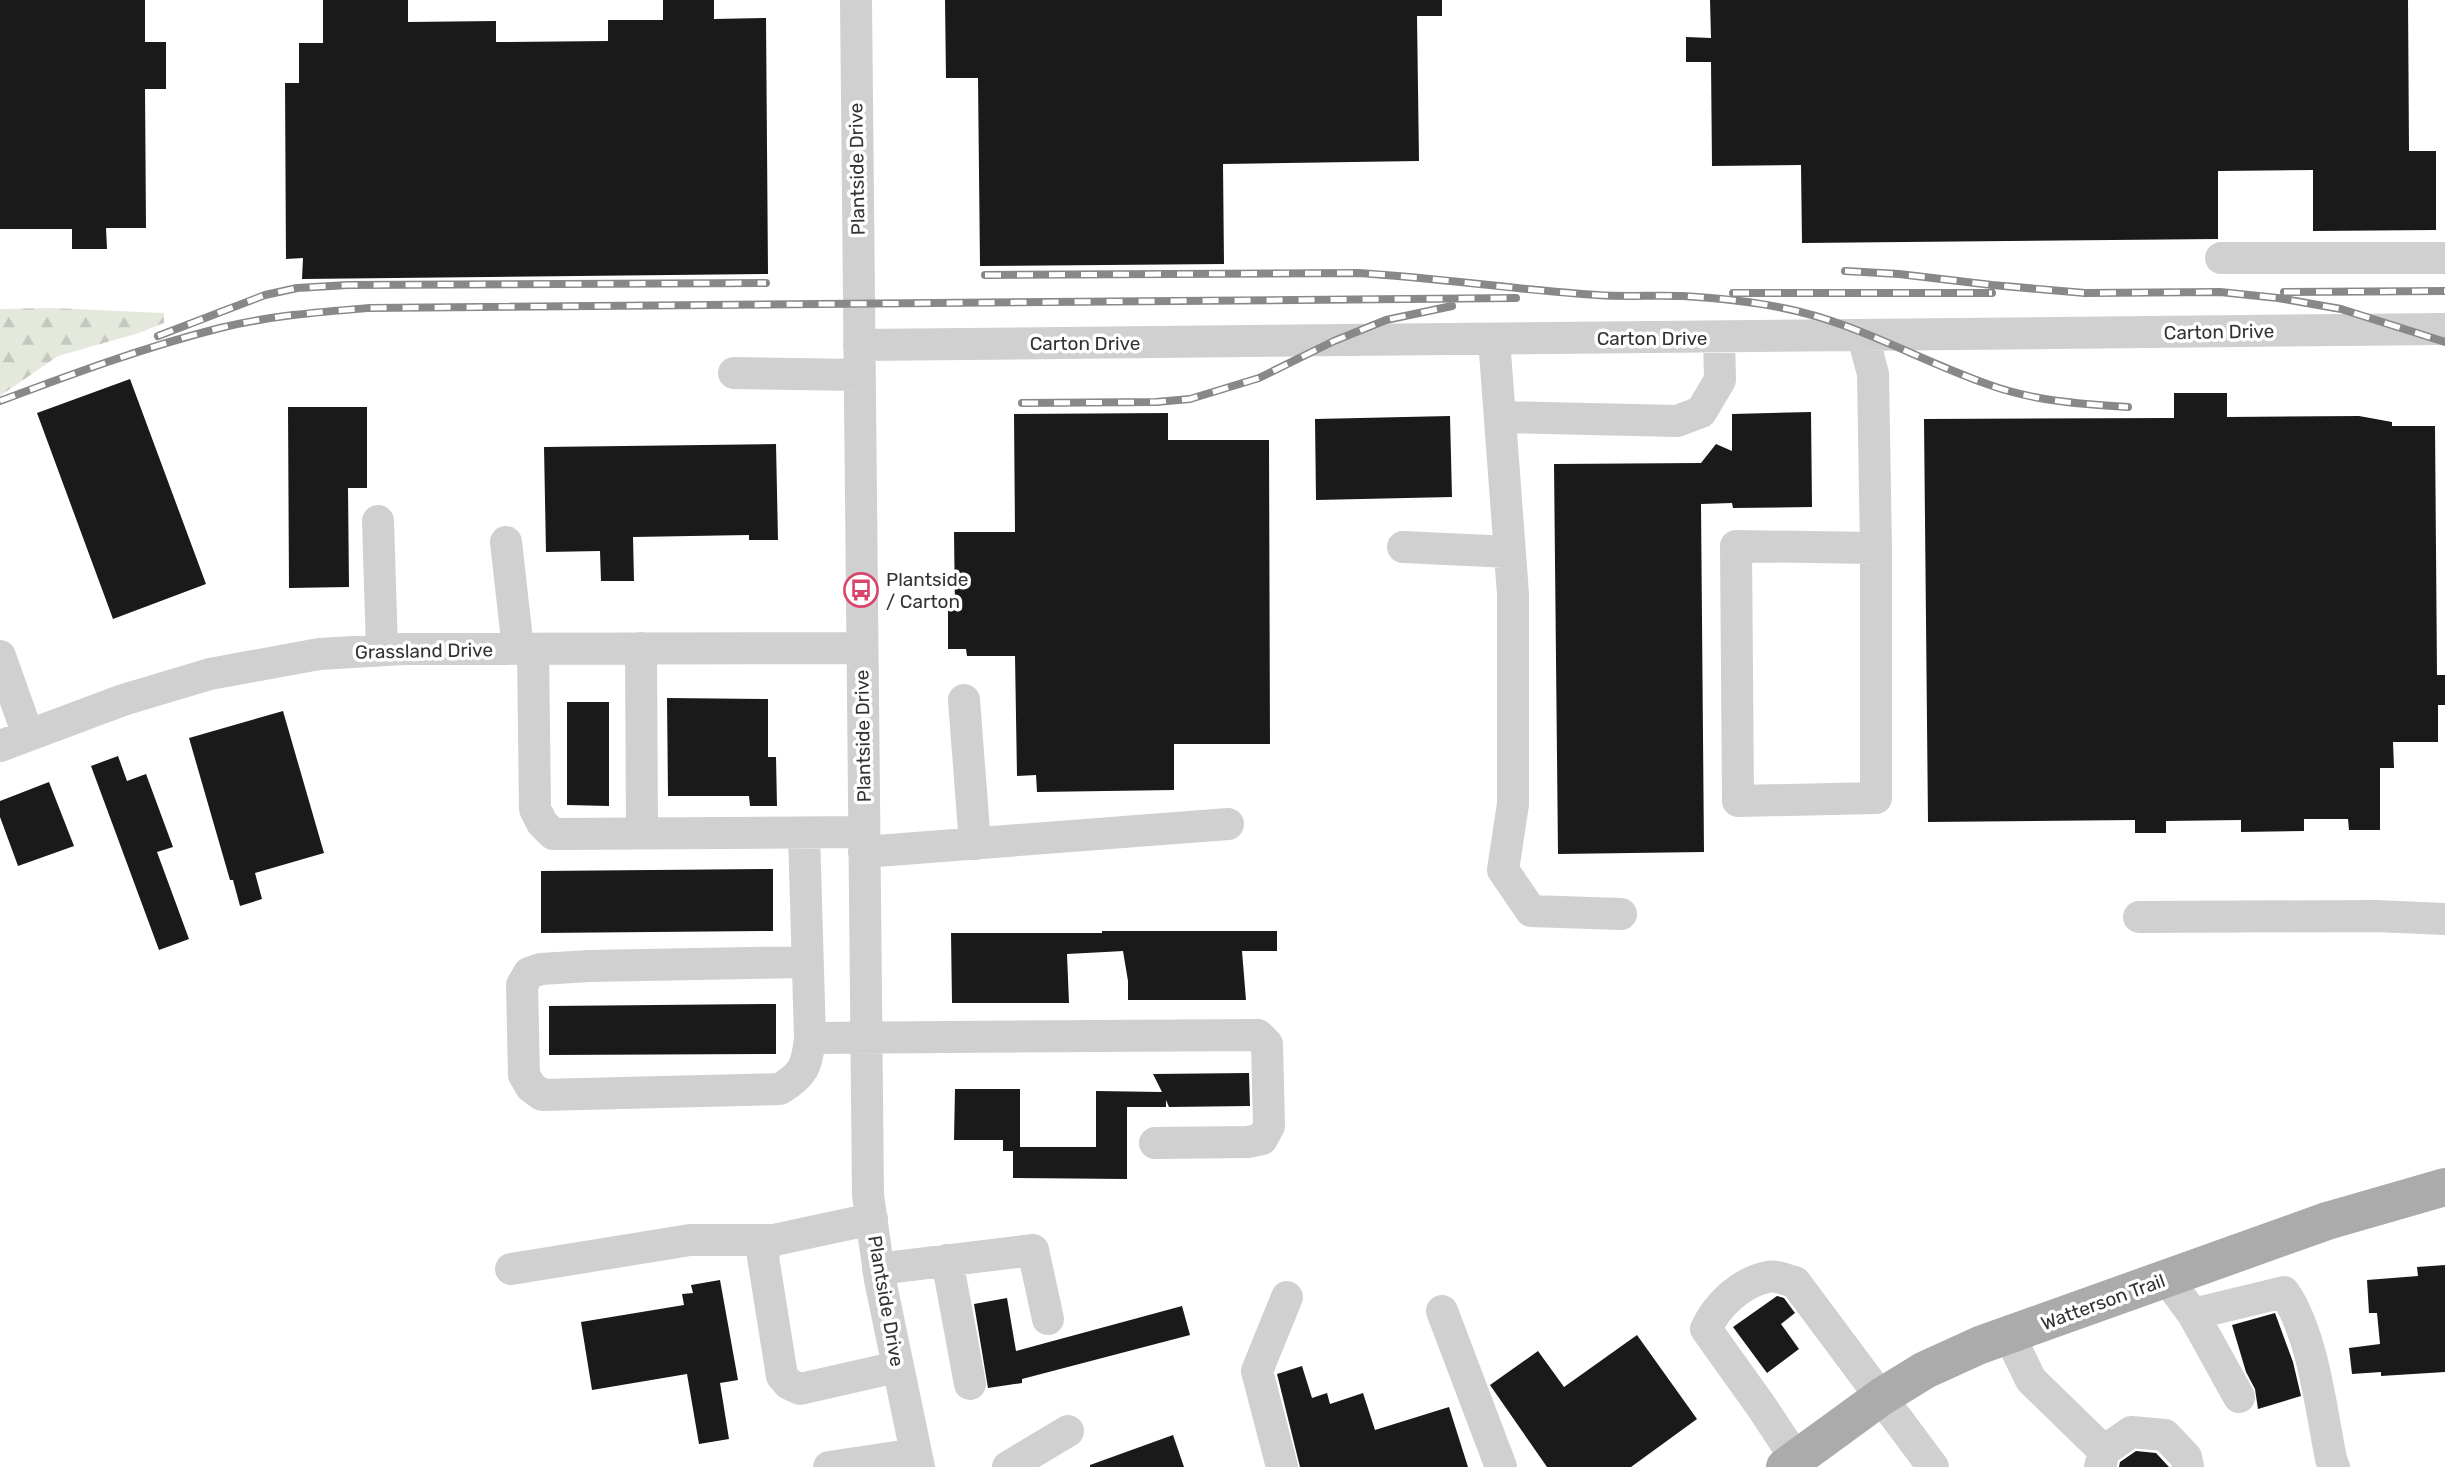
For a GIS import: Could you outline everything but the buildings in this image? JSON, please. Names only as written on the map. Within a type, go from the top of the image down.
[{"type":"main road","name":"Watterson Trail","points":[[1790,1463],[1881,1397],[1925,1370],[2009,1335],[2327,1222],[2445,1187]]},
{"type":"street","name":"Plantside Drive","points":[[856,0],[868,1195],[878,1269],[917,1461]]},
{"type":"street","points":[[2221,258],[2445,258]]},
{"type":"street","name":"Carton Drive","points":[[734,373],[859,360],[1494,339],[2445,329]]},
{"type":"street","points":[[1863,336],[1873,374],[1876,548],[1877,798],[1738,802],[1737,547],[1876,548]]},
{"type":"street","points":[[1500,417],[1676,421],[1701,412],[1720,380],[1719,337]]},
{"type":"street","points":[[1494,339],[1514,594],[1513,804],[1503,870],[1531,911],[1621,914]]},
{"type":"street","points":[[378,521],[382,650]]},
{"type":"street","points":[[506,542],[526,649],[535,809],[542,823],[553,834],[804,833],[864,842],[975,844],[1228,824]]},
{"type":"street","points":[[1403,547],[1510,552]]},
{"type":"street","points":[[640,648],[642,833]]},
{"type":"street","name":"Grassland Drive","points":[[14,741],[123,700],[210,674],[318,654],[382,650],[862,648]]},
{"type":"street","points":[[0,656],[14,741]]},
{"type":"street","points":[[964,700],[975,844]]},
{"type":"street","points":[[804,833],[810,1038],[807,1062],[798,1078],[780,1089],[542,1095],[531,1087],[524,1075],[522,985],[529,973],[541,969],[589,966],[807,962]]},
{"type":"street","points":[[2139,917],[2376,916],[2445,919]]},
{"type":"street","points":[[810,1038],[1258,1035],[1267,1044],[1269,1126],[1262,1139],[1248,1142],[1155,1143]]},
{"type":"street","points":[[512,1269],[690,1240],[775,1240],[872,1219]]},
{"type":"street","points":[[775,1240],[766,1246],[763,1257],[782,1377],[800,1389],[897,1367]]},
{"type":"street","points":[[878,1269],[1033,1250],[1048,1319]]},
{"type":"street","points":[[947,1261],[970,1384]]},
{"type":"street","points":[[1790,1463],[1761,1406],[1706,1328],[1712,1315],[1743,1286],[1770,1276],[1794,1282],[1881,1397],[1928,1465]]},
{"type":"street","points":[[2167,1279],[2193,1314],[2239,1398]]},
{"type":"street","points":[[2193,1314],[2284,1292],[2296,1309],[2315,1378],[2334,1467]]},
{"type":"street","points":[[1282,1467],[1257,1371],[1287,1297]]},
{"type":"street","points":[[1442,1311],[1501,1467]]},
{"type":"street","points":[[2009,1335],[2031,1380],[2102,1459],[2131,1432],[2165,1435],[2186,1457],[2188,1467]]},
{"type":"street","points":[[1008,1467],[1068,1431]]},
{"type":"street","points":[[829,1467],[917,1461]]},
{"type":"green space","points":[[52,308],[164,313],[164,323],[139,333],[58,356],[0,396],[0,309]]},
{"type":"railway","points":[[1845,271],[2085,293],[2220,292],[2278,298],[2341,309],[2445,342]]},
{"type":"railway","points":[[985,275],[1359,273],[1597,295],[1683,296],[1733,300],[1783,308],[1836,322],[2004,390],[2057,401],[2128,407]]},
{"type":"railway","points":[[158,336],[265,295],[297,288],[348,285],[766,283]]},
{"type":"railway","points":[[2284,292],[2445,291]]},
{"type":"railway","points":[[1733,293],[1992,293]]},
{"type":"railway","points":[[0,401],[136,352],[192,335],[275,317],[369,308],[1516,298]]},
{"type":"railway","points":[[1022,403],[1156,402],[1190,399],[1259,378],[1334,341],[1386,320],[1452,306]]},
{"type":"place","name":"Plantside / Carton","points":[[861,590]]}]
